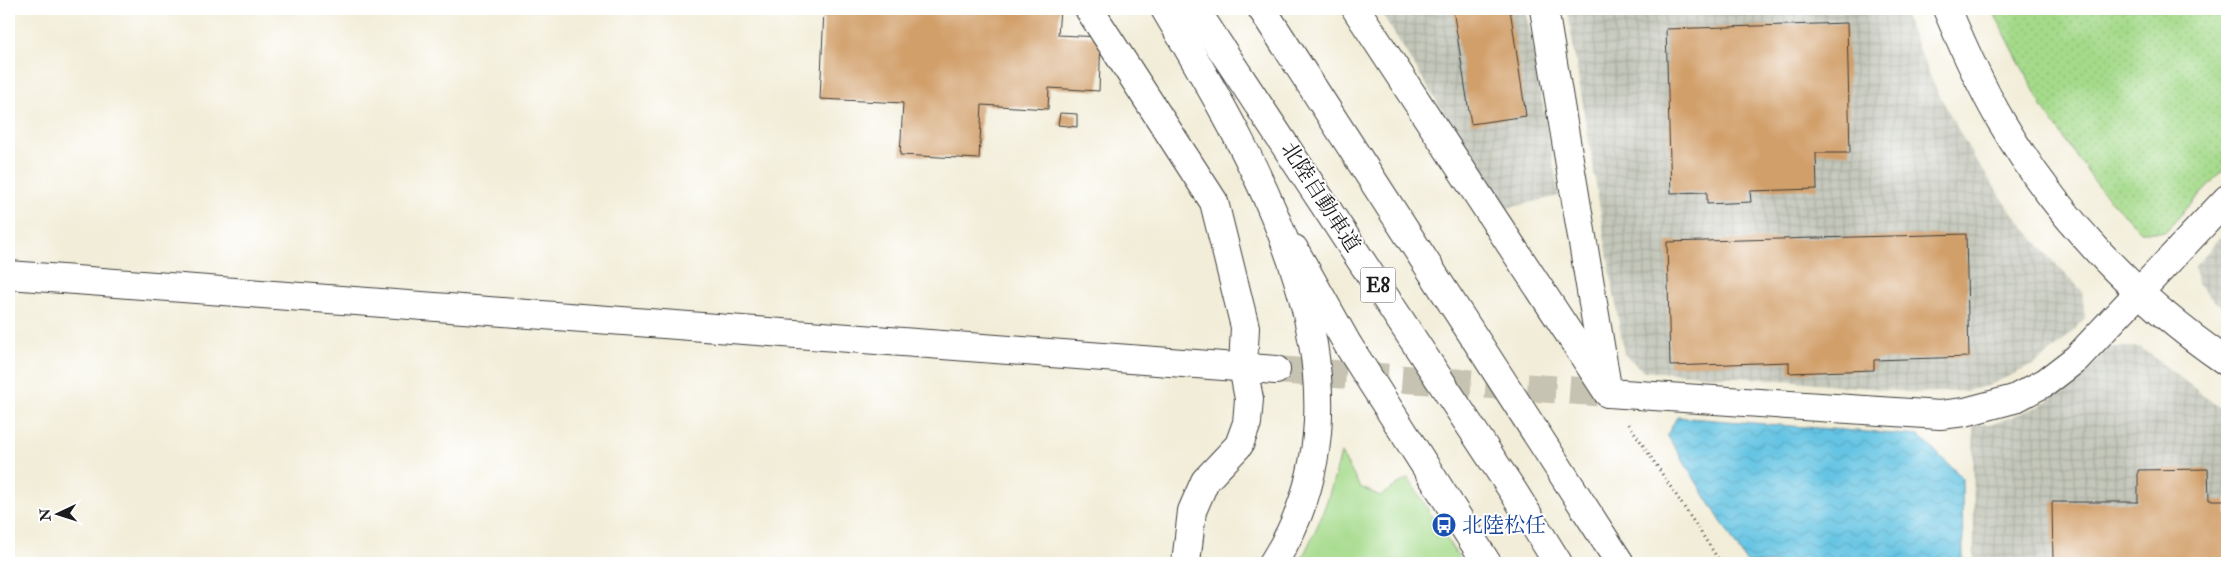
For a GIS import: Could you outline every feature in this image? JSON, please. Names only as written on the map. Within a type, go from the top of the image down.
[{"type":"main road","points":[[1089,9],[1214,202],[1245,327],[1243,368],[1249,399],[1247,423],[1239,445],[1205,481],[1192,511],[1186,563]]},
{"type":"main road","points":[[1165,9],[1247,155],[1267,200],[1301,289],[1313,340],[1318,387],[1318,438],[1308,489],[1289,539],[1273,563]]},
{"type":"main road","name":"北陸自動車道","points":[[1196,9],[1513,491],[1558,563]]},
{"type":"main road","name":"E8","points":[[1262,9],[1620,562]]},
{"type":"main road","points":[[1356,9],[1608,393]]},
{"type":"main road","points":[[1544,9],[1608,393]]},
{"type":"main road","points":[[1947,9],[1969,61],[2001,121],[2036,176],[2086,237],[2140,293],[2193,337],[2227,362]]},
{"type":"main road","points":[[1608,393],[1940,415],[1965,412],[2014,399],[2046,382],[2076,359],[2227,199]]},
{"type":"main road","points":[[1267,200],[1348,345],[1487,563]]},
{"type":"main road","points":[[9,275],[1276,370]]},
{"type":"path","points":[[1608,393],[1721,563]]},
{"type":"shaded area","points":[[1379,9],[1526,9],[1559,196],[1504,209]]},
{"type":"shaded area","points":[[1567,9],[1902,9],[1934,85],[1973,156],[2009,208],[2049,257],[2082,291],[2085,319],[2056,348],[2035,364],[1988,386],[1964,391],[1920,393],[1795,381],[1643,371],[1624,354]]},
{"type":"shaded area","points":[[2227,230],[2227,310],[2214,301],[2197,284],[2195,266]]},
{"type":"shaded area","points":[[2109,347],[2140,347],[2227,413],[2227,563],[1974,563],[1973,426],[1995,423],[2040,406],[2091,368]]},
{"type":"green space","points":[[1992,9],[2227,9],[2227,165],[2165,232],[2141,232],[2098,187],[2043,108]]},
{"type":"green space","points":[[1341,453],[1360,487],[1380,496],[1408,478],[1462,563],[1299,563],[1313,537],[1324,510]]},
{"type":"water","points":[[1677,417],[1919,436],[1962,477],[1963,563],[1747,563],[1667,435]]},
{"type":"building","points":[[824,9],[1060,9],[1058,35],[1101,37],[1099,91],[1049,88],[1048,109],[982,105],[979,159],[900,155],[903,103],[820,99]]},
{"type":"building","points":[[1453,9],[1510,9],[1526,116],[1471,124]]},
{"type":"building","points":[[1847,23],[1850,153],[1816,153],[1817,189],[1750,191],[1751,202],[1707,204],[1707,192],[1671,193],[1666,29]]},
{"type":"building","points":[[1060,113],[1077,114],[1077,127],[1058,125]]},
{"type":"building","points":[[1966,234],[1969,357],[1874,360],[1874,370],[1789,373],[1789,362],[1670,366],[1667,242]]},
{"type":"building","points":[[2208,469],[2209,500],[2227,500],[2227,563],[2053,563],[2052,502],[2138,502],[2138,470]]},
{"type":"tunnel","points":[[1276,370],[1608,393]]},
{"type":"place","name":"北陸松任","points":[[1444,525]]}]
